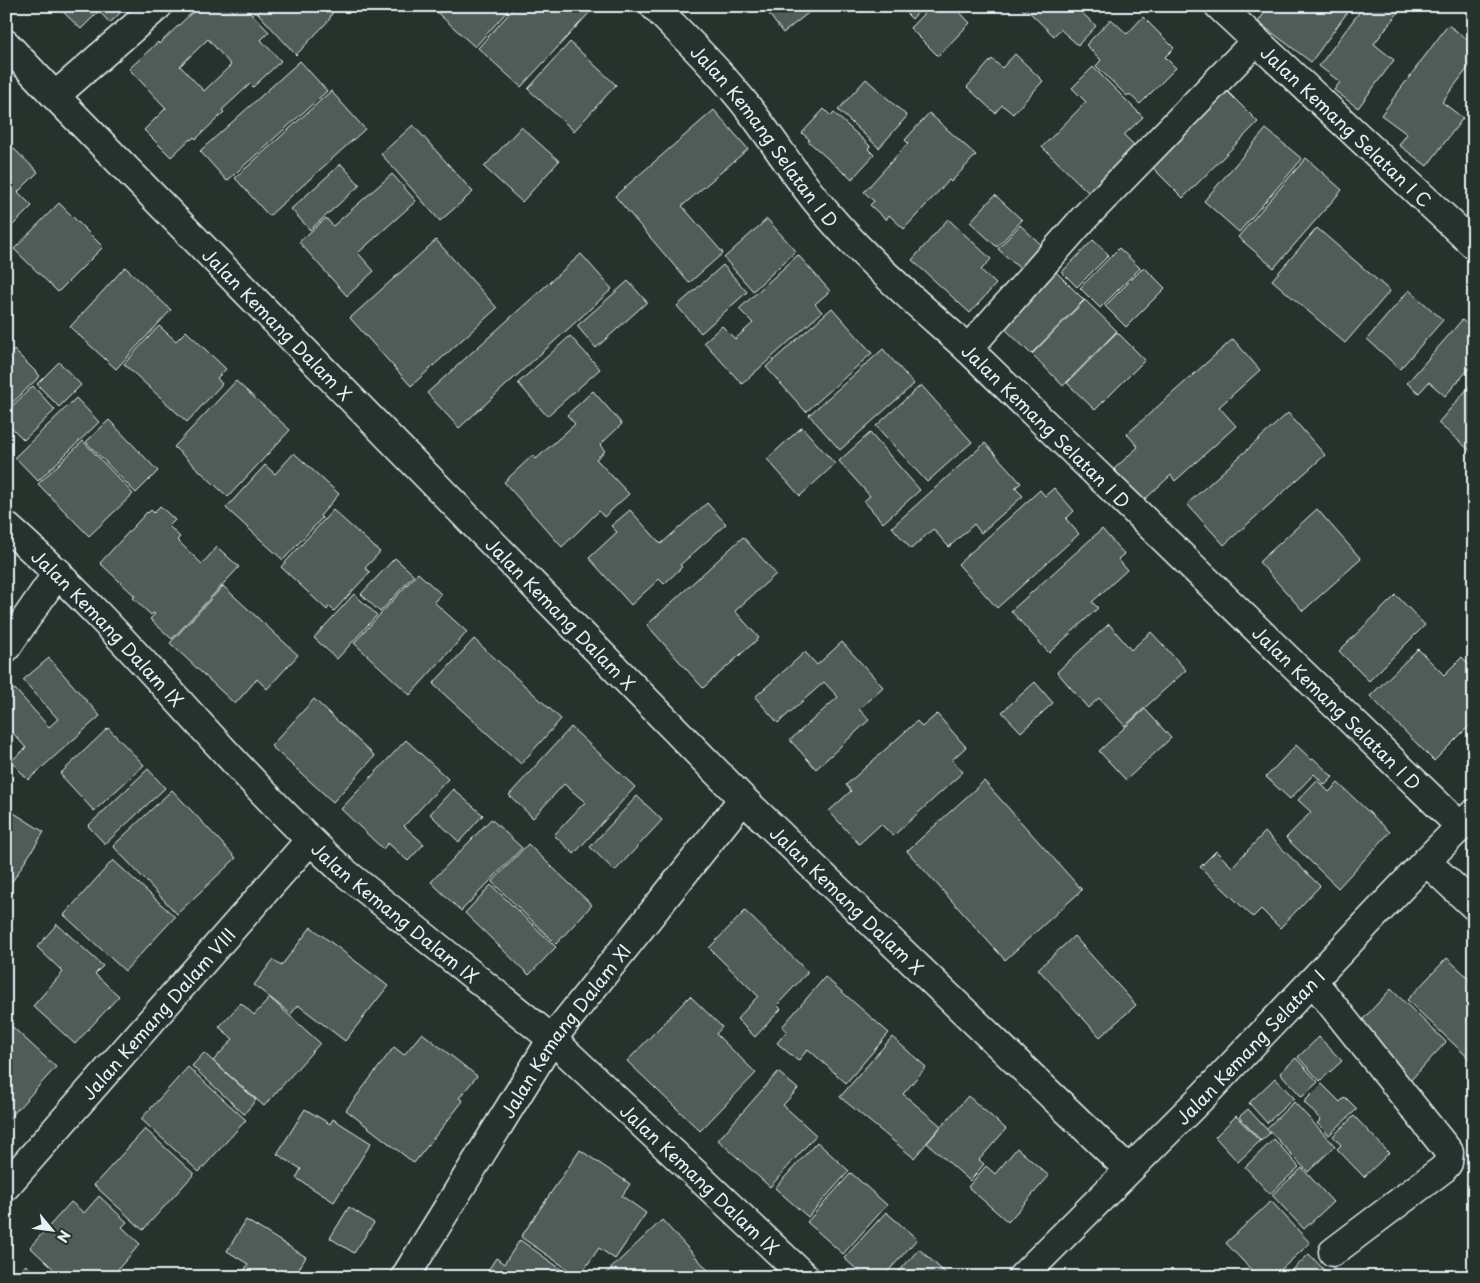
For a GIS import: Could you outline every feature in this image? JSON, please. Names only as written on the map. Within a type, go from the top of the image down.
[{"type":"street","points":[[55,96],[158,6]]},
{"type":"street","name":"Jalan Kemang Selatan I D","points":[[654,6],[707,60],[737,94],[814,198],[841,230],[1467,820]]},
{"type":"street","name":"Jalan Kemang Selatan I C","points":[[1219,6],[1474,245]]},
{"type":"street","points":[[968,349],[1085,217],[1256,41]]},
{"type":"street","name":"Jalan Kemang Dalam X","points":[[6,44],[743,799],[1128,1169]]},
{"type":"street","name":"Jalan Kemang Dalam IX","points":[[6,526],[58,572],[277,808],[310,840],[342,870],[552,1039],[805,1277]]},
{"type":"street","points":[[6,648],[58,572]]},
{"type":"street","name":"Jalan Kemang Dalam XI","points":[[405,1277],[552,1039],[743,799]]},
{"type":"street","name":"Jalan Kemang Selatan I","points":[[1022,1277],[1205,1094],[1467,820]]},
{"type":"street","name":"Jalan Kemang Dalam VIII","points":[[6,1186],[310,840]]},
{"type":"street","points":[[1426,861],[1474,906]]},
{"type":"street","points":[[1313,981],[1449,1152],[1448,1163],[1443,1170],[1333,1252]]},
{"type":"building","points":[[62,6],[152,6],[137,21],[124,9],[110,23],[99,11],[81,29],[60,9]]},
{"type":"building","points":[[199,6],[229,6],[234,12],[240,6],[244,6],[269,32],[261,40],[281,61],[253,87],[250,84],[222,110],[224,112],[196,139],[194,137],[190,139],[171,157],[144,130],[166,108],[129,69],[158,42],[159,44]],"holes":[[[208,39],[231,65],[204,91],[180,66]]]},
{"type":"building","points":[[264,6],[335,6],[329,20],[296,55],[257,12]]},
{"type":"building","points":[[430,6],[512,6],[475,47]]},
{"type":"building","points":[[516,6],[584,6],[590,12],[521,87],[478,48]]},
{"type":"building","points":[[763,6],[817,6],[783,33]]},
{"type":"building","points":[[899,6],[924,6],[912,19]]},
{"type":"building","points":[[931,6],[954,6],[970,23],[938,56],[910,28]]},
{"type":"building","points":[[1019,6],[1083,6],[1079,10],[1096,26],[1078,45],[1060,29],[1054,36],[1026,9],[1024,11]]},
{"type":"building","points":[[1269,6],[1352,6],[1311,62],[1258,22]]},
{"type":"building","points":[[1364,6],[1403,6],[1374,44],[1394,60],[1358,108],[1334,90],[1340,82],[1319,66]]},
{"type":"building","points":[[1143,17],[1174,48],[1165,57],[1176,68],[1140,104],[1129,94],[1127,96],[1096,66],[1101,60],[1086,45],[1111,19],[1127,34]]},
{"type":"building","points":[[1448,25],[1474,44],[1474,60],[1442,102],[1463,118],[1427,166],[1399,145],[1407,134],[1381,115]]},
{"type":"building","points":[[570,42],[616,85],[574,131],[528,89]]},
{"type":"building","points":[[1015,54],[1043,81],[1013,114],[1002,105],[995,113],[967,87],[992,59],[1002,68]]},
{"type":"building","points":[[300,61],[327,91],[227,181],[200,151]]},
{"type":"building","points":[[1093,67],[1143,117],[1124,135],[1135,146],[1089,193],[1042,147],[1086,102],[1072,88]]},
{"type":"building","points":[[866,79],[907,116],[879,148],[838,110]]},
{"type":"building","points":[[1226,90],[1258,122],[1183,198],[1151,166]]},
{"type":"building","points":[[331,91],[365,129],[269,216],[235,178]]},
{"type":"building","points":[[824,109],[831,116],[834,113],[870,146],[868,149],[874,155],[852,179],[808,141],[810,140],[802,133]]},
{"type":"building","points":[[714,110],[748,149],[682,206],[723,253],[689,283],[615,196]]},
{"type":"building","points":[[929,113],[976,155],[951,182],[949,180],[904,229],[889,215],[886,220],[870,205],[874,201],[864,192],[908,143],[905,140]]},
{"type":"building","points":[[413,125],[473,192],[440,221],[381,154]]},
{"type":"building","points":[[521,127],[559,161],[522,202],[484,167]]},
{"type":"building","points":[[1266,129],[1302,159],[1239,232],[1204,201]]},
{"type":"building","points":[[11,146],[38,172],[18,192],[32,206],[6,232],[6,150]]},
{"type":"building","points":[[1306,158],[1342,190],[1274,268],[1238,237]]},
{"type":"building","points":[[341,164],[360,185],[310,230],[291,209]]},
{"type":"building","points":[[392,174],[416,201],[358,253],[374,271],[347,296],[299,242],[326,218],[333,226]]},
{"type":"building","points":[[995,195],[1022,220],[997,247],[970,222]]},
{"type":"building","points":[[59,203],[103,247],[58,292],[14,249]]},
{"type":"building","points":[[767,219],[796,251],[753,291],[724,258]]},
{"type":"building","points":[[948,219],[991,259],[981,270],[996,284],[970,313],[912,260]]},
{"type":"building","points":[[1020,225],[1047,250],[1026,274],[998,249]]},
{"type":"building","points":[[1317,228],[1390,291],[1345,343],[1272,280]]},
{"type":"building","points":[[436,240],[497,308],[411,386],[350,318]]},
{"type":"building","points":[[1093,240],[1109,255],[1077,287],[1062,272]]},
{"type":"building","points":[[1119,248],[1140,268],[1100,308],[1080,288]]},
{"type":"building","points":[[581,254],[612,289],[459,428],[427,393]]},
{"type":"building","points":[[798,255],[830,291],[815,304],[822,312],[742,384],[704,342],[722,326],[735,339],[753,323],[739,309]]},
{"type":"building","points":[[723,265],[747,292],[701,333],[677,306]]},
{"type":"building","points":[[125,267],[171,310],[116,369],[70,327]]},
{"type":"building","points":[[1144,267],[1165,288],[1126,327],[1105,306]]},
{"type":"building","points":[[1053,269],[1084,300],[1031,354],[1000,324]]},
{"type":"building","points":[[628,281],[647,302],[596,348],[577,326]]},
{"type":"building","points":[[1409,290],[1443,320],[1400,369],[1367,339]]},
{"type":"building","points":[[1085,300],[1117,331],[1063,386],[1032,354]]},
{"type":"building","points":[[832,308],[872,353],[806,412],[766,367]]},
{"type":"building","points":[[1462,320],[1474,330],[1474,363],[1445,396],[1429,382],[1419,393],[1407,383]]},
{"type":"building","points":[[159,326],[176,341],[186,331],[226,369],[217,378],[222,384],[187,422],[124,364]]},
{"type":"building","points":[[1117,332],[1145,360],[1095,410],[1067,383]]},
{"type":"building","points":[[570,336],[600,369],[547,416],[518,383]]},
{"type":"building","points":[[1233,339],[1260,370],[1219,407],[1236,426],[1175,481],[1171,475],[1143,501],[1114,469],[1138,447],[1127,434]]},
{"type":"building","points":[[883,349],[914,384],[840,450],[809,415]]},
{"type":"building","points":[[14,350],[40,376],[6,409],[6,357]]},
{"type":"building","points":[[59,362],[81,385],[59,407],[37,384]]},
{"type":"building","points":[[236,381],[290,430],[228,497],[174,447]]},
{"type":"building","points":[[1474,381],[1474,454],[1438,423]]},
{"type":"building","points":[[921,385],[972,442],[927,482],[876,426]]},
{"type":"building","points":[[33,386],[55,410],[24,440],[6,422],[6,412]]},
{"type":"building","points":[[593,391],[622,424],[600,445],[605,451],[596,459],[629,494],[604,517],[599,511],[562,547],[504,482],[533,455],[536,459],[575,424],[567,415]]},
{"type":"building","points":[[76,398],[99,422],[38,481],[15,457]]},
{"type":"building","points":[[1288,413],[1325,455],[1224,545],[1187,504]]},
{"type":"building","points":[[109,420],[158,471],[136,493],[86,442]]},
{"type":"building","points":[[802,427],[835,464],[800,496],[767,459]]},
{"type":"building","points":[[870,433],[920,490],[883,523],[864,501],[870,496],[839,461]]},
{"type":"building","points":[[83,441],[133,494],[89,536],[38,484]]},
{"type":"building","points":[[985,443],[1021,483],[1015,488],[1023,496],[981,533],[974,524],[949,547],[933,529],[911,549],[892,527]]},
{"type":"building","points":[[294,453],[339,494],[320,516],[322,518],[283,560],[226,508],[265,465],[275,474]]},
{"type":"building","points":[[1054,488],[1074,511],[1066,519],[1079,534],[997,608],[958,564],[1040,490],[1045,496]]},
{"type":"building","points":[[707,503],[726,524],[680,565],[682,567],[664,584],[659,579],[631,605],[589,558],[617,532],[611,526],[630,510],[661,544]]},
{"type":"building","points":[[160,506],[175,520],[169,526],[180,537],[177,540],[202,564],[217,547],[239,567],[172,639],[150,619],[155,614],[151,615],[133,598],[135,596],[100,563],[147,512],[151,510],[154,513]]},
{"type":"building","points":[[1317,509],[1361,559],[1303,611],[1259,562]]},
{"type":"building","points":[[333,510],[380,552],[365,568],[370,572],[334,611],[329,606],[327,610],[281,567]]},
{"type":"building","points":[[1102,529],[1124,554],[1118,559],[1127,570],[1092,602],[1098,608],[1049,653],[1011,611]]},
{"type":"building","points":[[743,537],[776,574],[735,611],[759,638],[703,688],[647,625]]},
{"type":"building","points":[[395,558],[414,575],[380,612],[361,594]]},
{"type":"building","points":[[418,573],[441,594],[434,602],[467,632],[410,695],[354,643]]},
{"type":"building","points":[[223,586],[298,655],[267,689],[257,679],[235,704],[170,643]]},
{"type":"building","points":[[354,594],[377,615],[337,659],[314,638]]},
{"type":"building","points":[[1396,595],[1425,625],[1369,681],[1339,651]]},
{"type":"building","points":[[1109,624],[1131,650],[1151,632],[1186,670],[1125,726],[1099,698],[1088,708],[1057,672]]},
{"type":"building","points":[[474,639],[561,719],[521,764],[433,684]]},
{"type":"building","points":[[842,642],[883,687],[859,709],[869,720],[816,769],[790,740],[838,697],[824,682],[778,723],[755,697],[805,652],[817,665]]},
{"type":"building","points":[[1418,649],[1444,675],[1462,657],[1474,670],[1474,721],[1434,761],[1370,696]]},
{"type":"building","points":[[49,658],[100,716],[28,780],[11,761],[26,748],[6,725],[6,697],[15,689],[49,727],[58,719],[23,680]]},
{"type":"building","points":[[1035,682],[1053,703],[1021,732],[1002,712]]},
{"type":"building","points":[[314,699],[375,756],[333,802],[271,746]]},
{"type":"building","points":[[1145,709],[1171,738],[1126,780],[1099,751]]},
{"type":"building","points":[[937,714],[966,747],[952,760],[963,772],[893,836],[881,824],[859,844],[829,811],[851,791],[846,785],[917,721],[922,727]]},
{"type":"building","points":[[571,727],[635,787],[574,854],[554,835],[585,802],[564,784],[533,818],[509,795]]},
{"type":"building","points":[[108,728],[144,765],[94,811],[60,774]]},
{"type":"building","points":[[406,740],[448,779],[404,826],[424,844],[408,861],[388,843],[383,849],[341,809]]},
{"type":"building","points":[[1296,745],[1333,777],[1325,785],[1314,774],[1290,799],[1266,777]]},
{"type":"building","points":[[148,769],[165,788],[105,844],[88,826]]},
{"type":"building","points":[[1317,780],[1329,792],[1338,783],[1390,832],[1338,888],[1286,838],[1311,812],[1298,800]]},
{"type":"building","points":[[984,781],[1082,890],[1005,960],[907,851]]},
{"type":"building","points":[[453,789],[483,815],[459,842],[430,814]]},
{"type":"building","points":[[172,790],[236,858],[177,914],[113,846]]},
{"type":"building","points":[[637,796],[662,820],[615,871],[590,847]]},
{"type":"building","points":[[6,808],[44,832],[8,888],[6,888]]},
{"type":"building","points":[[491,819],[522,848],[461,911],[431,882]]},
{"type":"building","points":[[1265,832],[1320,886],[1280,928],[1261,909],[1253,917],[1200,867],[1216,851],[1232,867]]},
{"type":"building","points":[[528,844],[592,905],[556,944],[492,882]]},
{"type":"building","points":[[113,860],[175,917],[125,971],[64,915]]},
{"type":"building","points":[[491,885],[556,947],[529,975],[465,913]]},
{"type":"building","points":[[745,911],[808,972],[777,1005],[781,1009],[755,1037],[737,1019],[758,996],[709,948]]},
{"type":"building","points":[[57,924],[103,966],[95,974],[119,996],[75,1044],[33,1006],[63,972],[37,947]]},
{"type":"building","points":[[311,927],[388,986],[345,1041],[298,1005],[291,1014],[254,985],[273,960],[281,966]]},
{"type":"building","points":[[1074,936],[1136,1005],[1100,1037],[1038,969]]},
{"type":"building","points":[[1447,958],[1474,983],[1474,1063],[1407,1000]]},
{"type":"building","points":[[825,977],[889,1033],[846,1083],[808,1049],[798,1061],[777,1043],[787,1031],[782,1027]]},
{"type":"building","points":[[1391,989],[1446,1042],[1409,1082],[1354,1029]]},
{"type":"building","points":[[690,996],[722,1027],[716,1034],[756,1073],[700,1131],[627,1061]]},
{"type":"building","points":[[270,998],[320,1043],[264,1106],[213,1061],[233,1039],[219,1027],[241,1003],[254,1015]]},
{"type":"building","points":[[6,1021],[56,1067],[6,1122]]},
{"type":"building","points":[[422,1033],[477,1076],[459,1098],[463,1101],[414,1163],[346,1110],[394,1047],[404,1055]]},
{"type":"building","points":[[892,1037],[926,1067],[903,1094],[941,1126],[914,1158],[840,1097]]},
{"type":"building","points":[[1319,1037],[1342,1061],[1320,1081],[1298,1057]]},
{"type":"building","points":[[204,1053],[256,1100],[244,1114],[192,1066]]},
{"type":"building","points":[[1296,1058],[1318,1082],[1302,1097],[1280,1073]]},
{"type":"building","points":[[188,1067],[246,1120],[199,1172],[141,1119]]},
{"type":"building","points":[[778,1072],[798,1089],[783,1105],[816,1135],[770,1187],[718,1140]]},
{"type":"building","points":[[1275,1078],[1294,1098],[1267,1123],[1249,1103]]},
{"type":"building","points":[[1322,1084],[1340,1102],[1345,1097],[1357,1109],[1329,1135],[1317,1123],[1321,1120],[1304,1102]]},
{"type":"building","points":[[968,1096],[1006,1129],[979,1160],[984,1164],[970,1181],[927,1143]]},
{"type":"building","points":[[1294,1102],[1335,1146],[1308,1172],[1267,1128]]},
{"type":"building","points":[[305,1109],[330,1124],[333,1119],[371,1143],[334,1202],[296,1178],[301,1169],[277,1154]]},
{"type":"building","points":[[1248,1109],[1270,1133],[1261,1141],[1239,1117]]},
{"type":"building","points":[[1236,1116],[1260,1141],[1238,1162],[1215,1137]]},
{"type":"building","points":[[1354,1116],[1389,1153],[1364,1177],[1337,1149],[1341,1145],[1333,1136]]},
{"type":"building","points":[[145,1129],[194,1174],[143,1230],[94,1185]]},
{"type":"building","points":[[1274,1139],[1299,1167],[1270,1194],[1245,1167]]},
{"type":"building","points":[[817,1142],[849,1171],[808,1217],[775,1188]]},
{"type":"building","points":[[1017,1148],[1049,1176],[1008,1222],[968,1187],[986,1166],[995,1174]]},
{"type":"building","points":[[580,1150],[630,1184],[622,1196],[646,1213],[615,1259],[599,1248],[579,1277],[521,1237]]},
{"type":"building","points":[[1302,1168],[1333,1202],[1304,1229],[1272,1195]]},
{"type":"building","points":[[851,1173],[887,1205],[843,1254],[807,1222]]},
{"type":"building","points":[[99,1196],[127,1222],[122,1227],[140,1244],[111,1277],[62,1277],[30,1247],[71,1202],[84,1213]]},
{"type":"building","points":[[1271,1201],[1310,1243],[1273,1277],[1258,1277],[1226,1243]]},
{"type":"building","points":[[349,1207],[374,1223],[354,1253],[330,1238]]},
{"type":"building","points":[[886,1212],[917,1239],[883,1277],[865,1277],[844,1258]]},
{"type":"building","points":[[246,1220],[306,1257],[294,1277],[241,1277],[248,1264],[227,1251]]},
{"type":"building","points":[[662,1220],[708,1270],[700,1277],[602,1277]]},
{"type":"building","points":[[520,1240],[572,1277],[488,1277],[485,1275],[496,1258],[504,1264]]},
{"type":"building","points":[[919,1249],[950,1277],[894,1277]]},
{"type":"building","points":[[1309,1254],[1328,1274],[1325,1277],[1285,1277]]},
{"type":"building","points":[[26,1265],[39,1277],[15,1277]]},
{"type":"building","points":[[49,1271],[55,1277],[44,1277]]},
{"type":"building","points":[[199,1272],[207,1277],[196,1277]]}]
